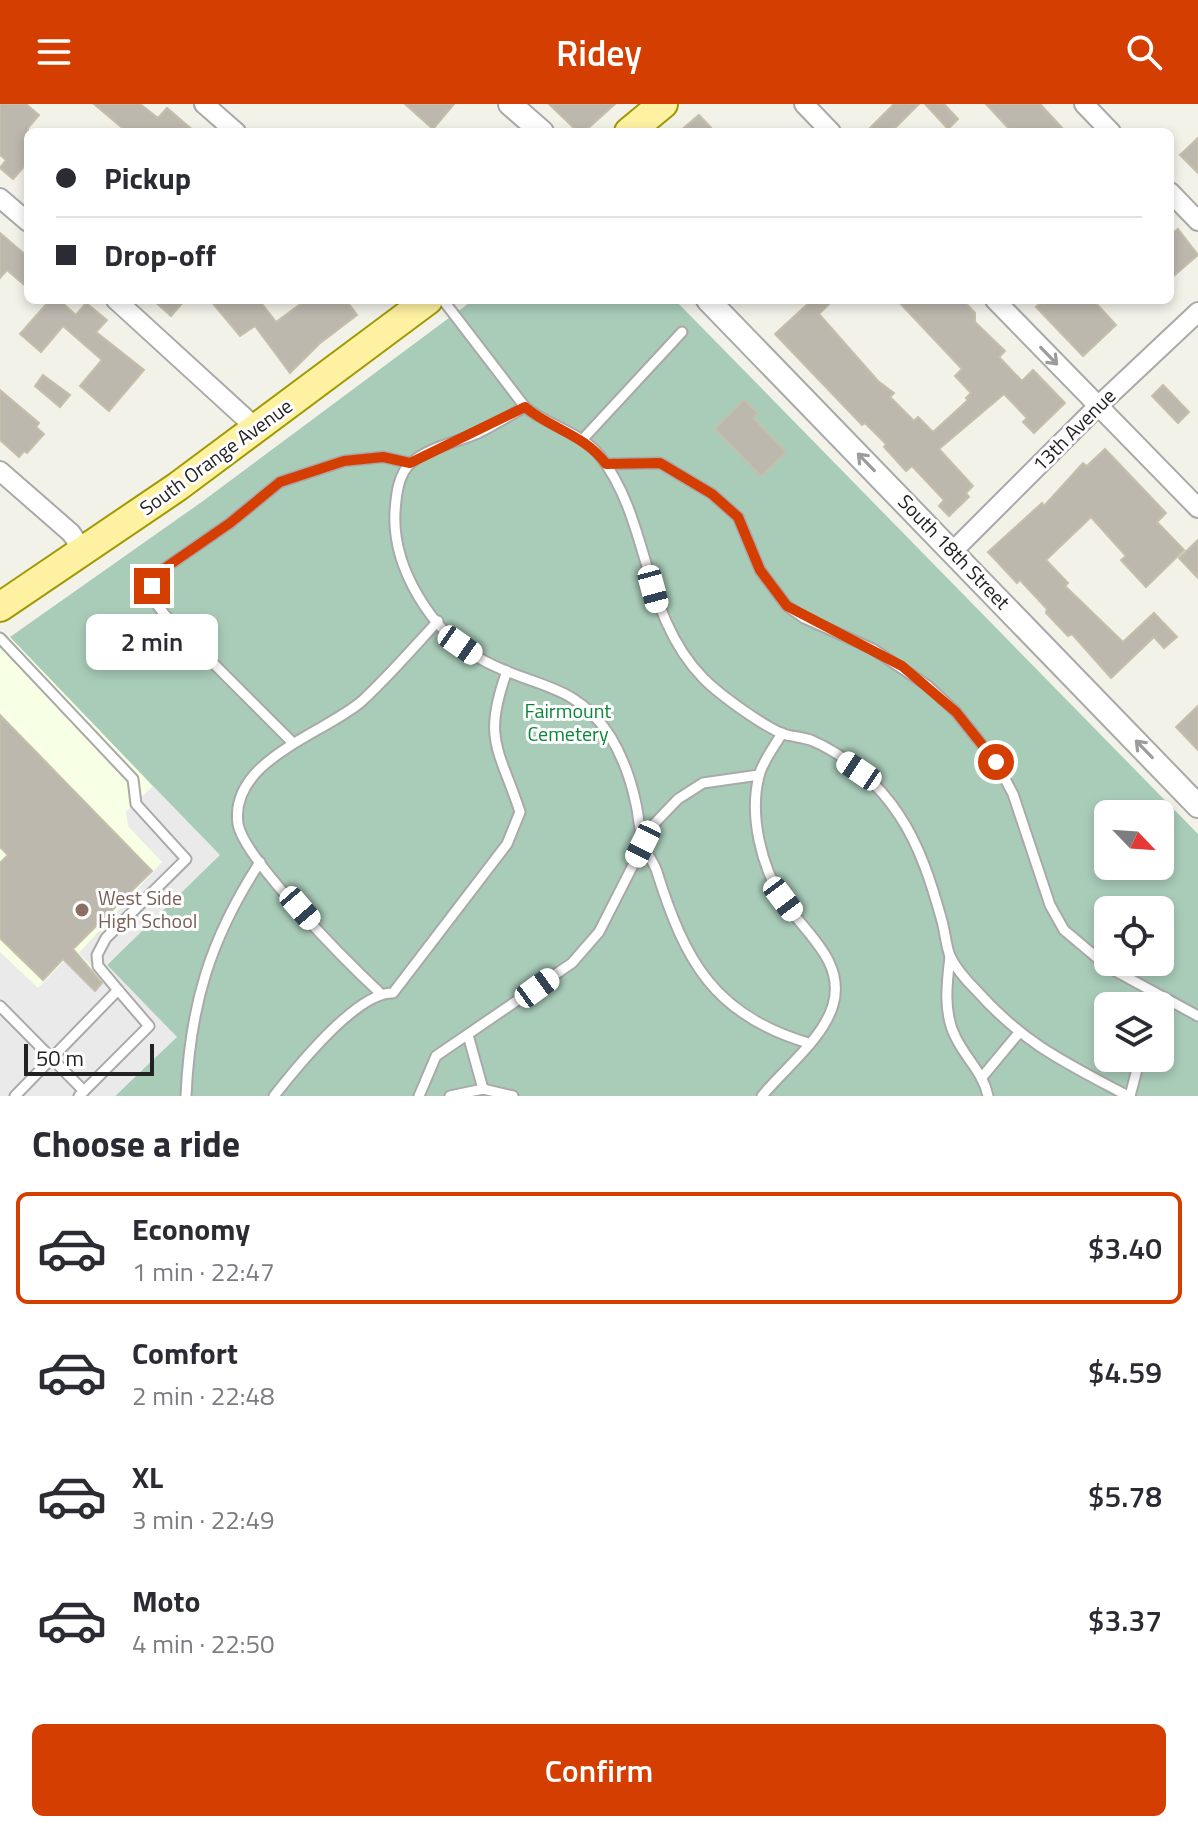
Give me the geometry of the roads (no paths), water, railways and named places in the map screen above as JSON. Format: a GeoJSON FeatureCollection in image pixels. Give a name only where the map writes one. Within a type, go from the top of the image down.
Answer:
{"type":"FeatureCollection","features":[{"type":"Feature","properties":{"kind":"main road"},"geometry":{"type":"LineString","coordinates":[[634,128],[663,104]]}},
{"type":"Feature","properties":{"kind":"main road","name":"South Orange Avenue"},"geometry":{"type":"LineString","coordinates":[[0,607],[84,552],[425,304]]}},
{"type":"Feature","properties":{"kind":"street"},"geometry":{"type":"LineString","coordinates":[[204,104],[231,128]]}},
{"type":"Feature","properties":{"kind":"street"},"geometry":{"type":"LineString","coordinates":[[510,104],[537,128]]}},
{"type":"Feature","properties":{"kind":"street"},"geometry":{"type":"LineString","coordinates":[[804,104],[827,128]]}},
{"type":"Feature","properties":{"kind":"street"},"geometry":{"type":"LineString","coordinates":[[1090,106],[1108,128]]}},
{"type":"Feature","properties":{"kind":"street"},"geometry":{"type":"LineString","coordinates":[[1174,196],[1198,221]]}},
{"type":"Feature","properties":{"kind":"street"},"geometry":{"type":"LineString","coordinates":[[0,198],[24,219]]}},
{"type":"Feature","properties":{"kind":"street"},"geometry":{"type":"LineString","coordinates":[[120,304],[256,428]]}},
{"type":"Feature","properties":{"kind":"street","name":"South 18th Street"},"geometry":{"type":"LineString","coordinates":[[712,304],[1198,806]]}},
{"type":"Feature","properties":{"kind":"street"},"geometry":{"type":"LineString","coordinates":[[999,304],[1198,508]]}},
{"type":"Feature","properties":{"kind":"street","name":"13th Avenue"},"geometry":{"type":"LineString","coordinates":[[953,551],[1098,406],[1198,312]]}},
{"type":"Feature","properties":{"kind":"street"},"geometry":{"type":"LineString","coordinates":[[0,471],[71,533],[84,552]]}},
{"type":"Feature","properties":{"kind":"lane"},"geometry":{"type":"LineString","coordinates":[[434,304],[525,407],[539,418],[582,440],[606,464],[622,495],[661,615],[680,648],[707,682],[782,733],[812,740],[880,789],[901,816],[928,875],[950,956],[961,974],[1018,1034],[1129,1096],[1136,1072]]}},
{"type":"Feature","properties":{"kind":"lane"},"geometry":{"type":"LineString","coordinates":[[582,440],[682,332]]}},
{"type":"Feature","properties":{"kind":"lane"},"geometry":{"type":"LineString","coordinates":[[525,407],[410,463],[399,483],[396,500],[397,541],[410,580],[438,621],[460,645],[507,671],[529,676],[584,704],[600,721],[627,771],[643,844],[657,869],[666,904],[682,942],[706,978],[731,1005],[759,1026],[808,1043]]}},
{"type":"Feature","properties":{"kind":"lane"},"geometry":{"type":"LineString","coordinates":[[293,743],[165,615],[152,598],[152,586],[162,570],[230,523],[280,482],[344,461],[383,457],[410,463]]}},
{"type":"Feature","properties":{"kind":"lane"},"geometry":{"type":"LineString","coordinates":[[606,464],[660,463],[712,494],[738,517],[760,570],[787,606],[902,666],[956,712],[996,762],[1013,794],[1050,905],[1064,930],[1108,967],[1153,992]]}},
{"type":"Feature","properties":{"kind":"lane"},"geometry":{"type":"LineString","coordinates":[[438,621],[360,702],[331,724],[293,743],[270,759],[239,800],[238,825],[260,862],[379,992],[393,993],[481,880],[518,824],[520,812],[498,759],[492,732],[495,709],[507,671]]}},
{"type":"Feature","properties":{"kind":"lane"},"geometry":{"type":"LineString","coordinates":[[0,638],[133,779],[136,804],[186,859],[101,945],[98,966],[149,1026],[81,1093],[0,1006]]}},
{"type":"Feature","properties":{"kind":"lane"},"geometry":{"type":"LineString","coordinates":[[762,1096],[808,1043],[833,1005],[832,966],[783,899],[763,857],[758,828],[759,775],[782,733]]}},
{"type":"Feature","properties":{"kind":"lane"},"geometry":{"type":"LineString","coordinates":[[419,1096],[436,1056],[572,963],[599,932],[654,824],[678,799],[703,783],[759,775]]}},
{"type":"Feature","properties":{"kind":"lane"},"geometry":{"type":"LineString","coordinates":[[186,1096],[188,1049],[199,985],[222,924],[260,862]]}},
{"type":"Feature","properties":{"kind":"lane"},"geometry":{"type":"LineString","coordinates":[[950,956],[948,1011],[954,1036],[983,1076],[988,1096]]}},
{"type":"Feature","properties":{"kind":"lane"},"geometry":{"type":"LineString","coordinates":[[15,1096],[118,990]]}},
{"type":"Feature","properties":{"kind":"lane"},"geometry":{"type":"LineString","coordinates":[[274,1096],[326,1038],[379,992]]}},
{"type":"Feature","properties":{"kind":"lane"},"geometry":{"type":"LineString","coordinates":[[1174,1003],[1198,1016]]}},
{"type":"Feature","properties":{"kind":"lane"},"geometry":{"type":"LineString","coordinates":[[983,1076],[1018,1034]]}},
{"type":"Feature","properties":{"kind":"lane"},"geometry":{"type":"LineString","coordinates":[[468,1035],[483,1089]]}},
{"type":"Feature","properties":{"kind":"lane"},"geometry":{"type":"LineString","coordinates":[[450,1096],[483,1089],[513,1096]]}},
{"type":"Feature","properties":{"kind":"place","name":"West Side High School"},"geometry":{"type":"Point","coordinates":[82,910]}},
{"type":"Feature","properties":{"kind":"park label","name":"Fairmount Cemetery"},"geometry":{"type":"Point","coordinates":[568,722]}}]}
